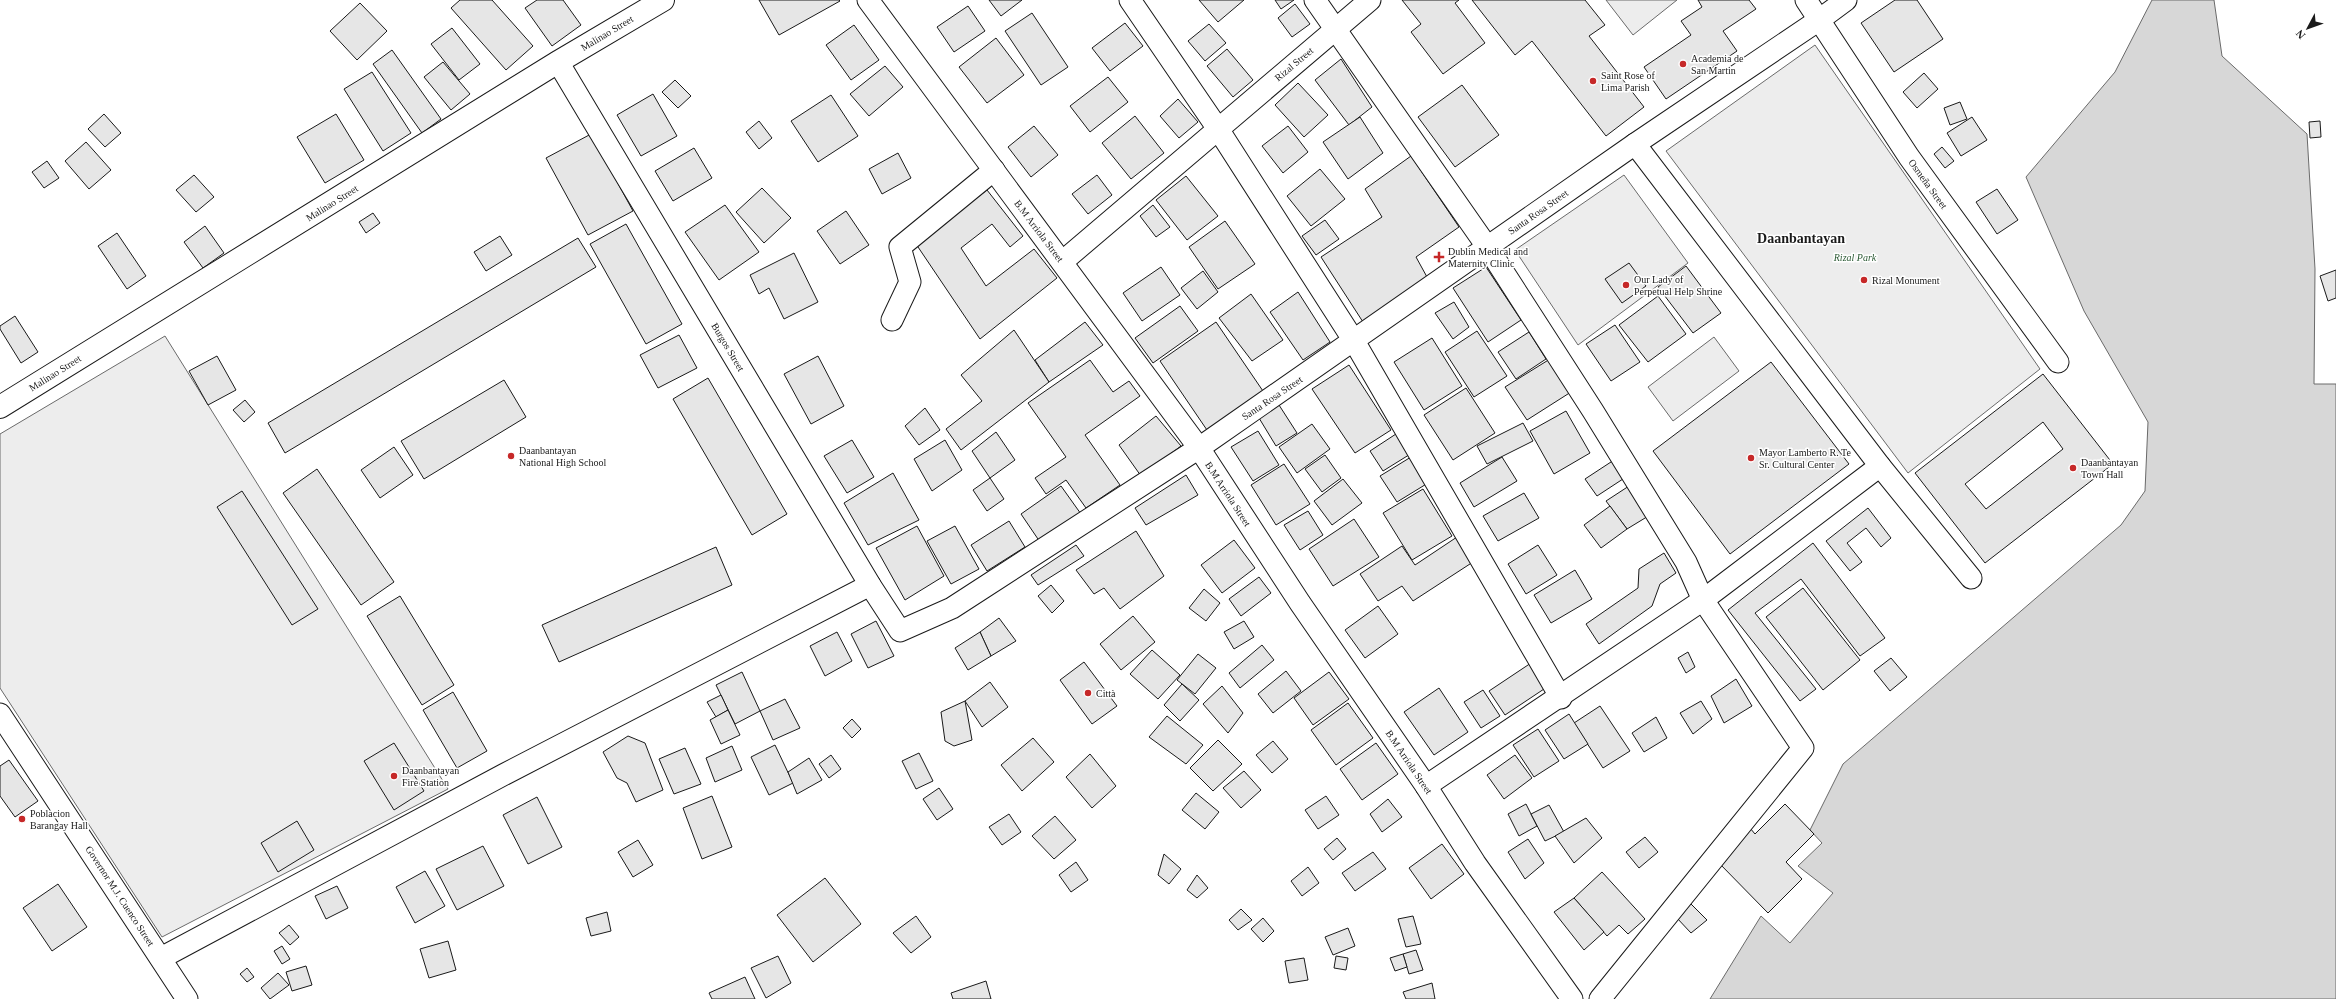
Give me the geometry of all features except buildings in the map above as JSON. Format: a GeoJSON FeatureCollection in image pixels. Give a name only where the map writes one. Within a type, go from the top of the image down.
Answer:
{"type":"FeatureCollection","features":[{"type":"Feature","properties":{"kind":"main road","name":"Malinao Street"},"geometry":{"type":"LineString","coordinates":[[0,407],[558,62],[663,0]]}},
{"type":"Feature","properties":{"kind":"street","name":"B.M Arriola Street"},"geometry":{"type":"LineString","coordinates":[[868,0],[1199,448],[1300,603],[1426,786],[1479,870],[1572,999]]}},
{"type":"Feature","properties":{"kind":"street"},"geometry":{"type":"LineString","coordinates":[[1130,0],[1218,129],[1354,341],[1561,698]]}},
{"type":"Feature","properties":{"kind":"street"},"geometry":{"type":"LineString","coordinates":[[1315,0],[1488,248],[1634,477],[1686,562],[1703,600],[1803,748],[1600,999]]}},
{"type":"Feature","properties":{"kind":"street","name":"Rizal Street"},"geometry":{"type":"LineString","coordinates":[[1062,262],[1370,0]]}},
{"type":"Feature","properties":{"kind":"street","name":"Osmeña Street"},"geometry":{"type":"LineString","coordinates":[[1806,0],[1909,157],[2058,362]]}},
{"type":"Feature","properties":{"kind":"street","name":"Santa Rosa Street"},"geometry":{"type":"LineString","coordinates":[[900,630],[952,608],[1199,448],[1488,248],[1634,144],[1819,20],[1846,0]]}},
{"type":"Feature","properties":{"kind":"street","name":"Burgos Street"},"geometry":{"type":"LineString","coordinates":[[558,62],[870,585],[900,630]]}},
{"type":"Feature","properties":{"kind":"street"},"geometry":{"type":"LineString","coordinates":[[1634,144],[1880,466],[1970,578]]}},
{"type":"Feature","properties":{"kind":"street"},"geometry":{"type":"LineString","coordinates":[[892,320],[910,282],[900,247],[994,170]]}},
{"type":"Feature","properties":{"kind":"street"},"geometry":{"type":"LineString","coordinates":[[1426,786],[1561,698],[1703,600],[1880,466]]}},
{"type":"Feature","properties":{"kind":"street"},"geometry":{"type":"LineString","coordinates":[[161,958],[505,774],[870,585]]}},
{"type":"Feature","properties":{"kind":"street","name":"Governor M.J. Cuenco Street"},"geometry":{"type":"LineString","coordinates":[[0,714],[187,999]]}},
{"type":"Feature","properties":{"kind":"shaded area"},"geometry":{"type":"Polygon","coordinates":[[[1606,0],[1677,0],[1633,35],[1606,0]]]}},
{"type":"Feature","properties":{"kind":"shaded area"},"geometry":{"type":"Polygon","coordinates":[[[2152,0],[2214,0],[2222,56],[2307,134],[2315,269],[2314,384],[2336,384],[2336,999],[1710,999],[1761,916],[1790,943],[1833,893],[1798,866],[1822,843],[1810,830],[1843,764],[2121,525],[2145,491],[2148,422],[2084,311],[2026,177],[2115,72],[2152,0]]]}},
{"type":"Feature","properties":{"kind":"shaded area","name":"Rizal Park"},"geometry":{"type":"Polygon","coordinates":[[[1815,45],[2040,369],[1908,473],[1666,151],[1815,45]]]}},
{"type":"Feature","properties":{"kind":"shaded area"},"geometry":{"type":"Polygon","coordinates":[[[1624,175],[1688,263],[1578,345],[1515,250],[1624,175]]]}},
{"type":"Feature","properties":{"kind":"shaded area"},"geometry":{"type":"Polygon","coordinates":[[[165,336],[448,789],[162,937],[0,688],[0,434],[165,336]]]}},
{"type":"Feature","properties":{"kind":"shaded area"},"geometry":{"type":"Polygon","coordinates":[[[1714,337],[1739,371],[1673,421],[1648,387],[1714,337]]]}},
{"type":"Feature","properties":{"kind":"place","name":"Academia de San Martin"},"geometry":{"type":"Point","coordinates":[1683,64]}},
{"type":"Feature","properties":{"kind":"place","name":"Saint Rose of Lima Parish"},"geometry":{"type":"Point","coordinates":[1593,81]}},
{"type":"Feature","properties":{"kind":"place","name":"Dublin Medical and Maternity Clinic"},"geometry":{"type":"Point","coordinates":[1439,257]}},
{"type":"Feature","properties":{"kind":"place","name":"Rizal Monument"},"geometry":{"type":"Point","coordinates":[1864,280]}},
{"type":"Feature","properties":{"kind":"place","name":"Our Lady of Perpetual Help Shrine"},"geometry":{"type":"Point","coordinates":[1626,285]}},
{"type":"Feature","properties":{"kind":"place","name":"Daanbantayan National High School"},"geometry":{"type":"Point","coordinates":[511,456]}},
{"type":"Feature","properties":{"kind":"place","name":"Mayor Lamberto R. Te Sr. Cultural Center"},"geometry":{"type":"Point","coordinates":[1751,458]}},
{"type":"Feature","properties":{"kind":"place","name":"Daanbantayan Town Hall"},"geometry":{"type":"Point","coordinates":[2073,468]}},
{"type":"Feature","properties":{"kind":"place","name":"Città"},"geometry":{"type":"Point","coordinates":[1088,693]}},
{"type":"Feature","properties":{"kind":"place","name":"Daanbantayan Fire Station"},"geometry":{"type":"Point","coordinates":[394,776]}},
{"type":"Feature","properties":{"kind":"place","name":"Poblacion Barangay Hall"},"geometry":{"type":"Point","coordinates":[22,819]}},
{"type":"Feature","properties":{"kind":"district","name":"Daanbantayan"},"geometry":{"type":"Point","coordinates":[1801,238]}}]}
